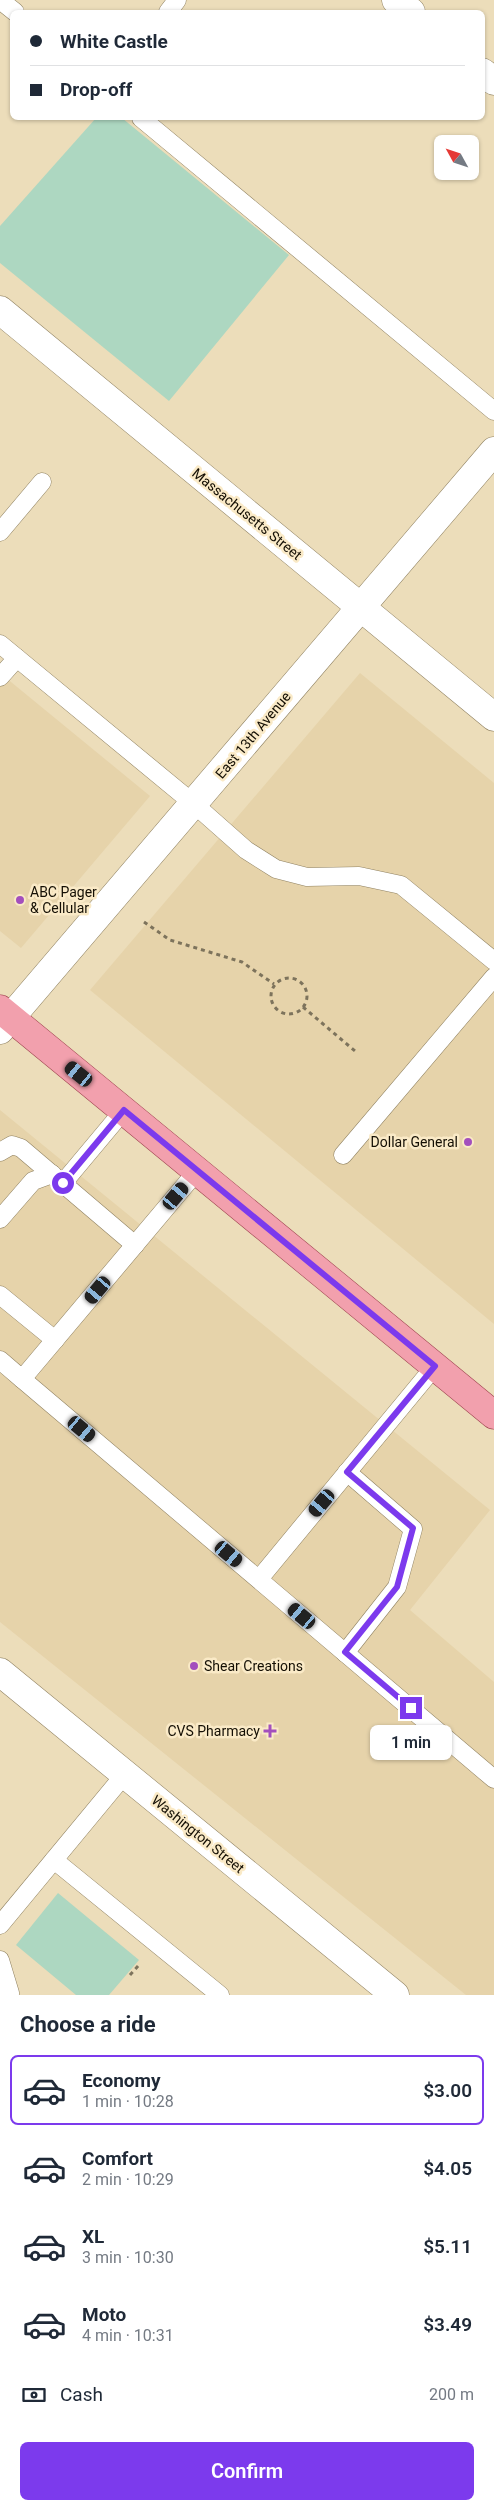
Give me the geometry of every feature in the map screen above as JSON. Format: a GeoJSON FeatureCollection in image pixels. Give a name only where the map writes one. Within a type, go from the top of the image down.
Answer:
{"type":"FeatureCollection","features":[{"type":"Feature","properties":{"kind":"main road"},"geometry":{"type":"LineString","coordinates":[[4,1019],[124,1110],[494,1415]]}},
{"type":"Feature","properties":{"kind":"street"},"geometry":{"type":"LineString","coordinates":[[396,0],[408,10]]}},
{"type":"Feature","properties":{"kind":"street","name":"Massachusetts Street"},"geometry":{"type":"LineString","coordinates":[[0,310],[494,717]]}},
{"type":"Feature","properties":{"kind":"street","name":"East 13th Avenue"},"geometry":{"type":"LineString","coordinates":[[4,1019],[194,804],[494,452]]}},
{"type":"Feature","properties":{"kind":"street","name":"Washington Street"},"geometry":{"type":"LineString","coordinates":[[0,1672],[395,1995]]}},
{"type":"Feature","properties":{"kind":"lane"},"geometry":{"type":"LineString","coordinates":[[0,0],[12,10]]}},
{"type":"Feature","properties":{"kind":"lane"},"geometry":{"type":"LineString","coordinates":[[143,120],[494,411]]}},
{"type":"Feature","properties":{"kind":"lane"},"geometry":{"type":"LineString","coordinates":[[0,532],[42,482]]}},
{"type":"Feature","properties":{"kind":"lane"},"geometry":{"type":"LineString","coordinates":[[0,644],[194,804],[246,850],[276,869],[307,877],[359,876],[401,885],[494,961]]}},
{"type":"Feature","properties":{"kind":"lane"},"geometry":{"type":"LineString","coordinates":[[0,677],[17,658]]}},
{"type":"Feature","properties":{"kind":"lane"},"geometry":{"type":"LineString","coordinates":[[343,1155],[494,978]]}},
{"type":"Feature","properties":{"kind":"lane"},"geometry":{"type":"LineString","coordinates":[[0,1219],[33,1181],[57,1179],[124,1110]]}},
{"type":"Feature","properties":{"kind":"lane"},"geometry":{"type":"LineString","coordinates":[[0,1152],[8,1146],[16,1145],[135,1245]]}},
{"type":"Feature","properties":{"kind":"lane"},"geometry":{"type":"LineString","coordinates":[[22,1379],[197,1171]]}},
{"type":"Feature","properties":{"kind":"lane"},"geometry":{"type":"LineString","coordinates":[[0,1295],[55,1340]]}},
{"type":"Feature","properties":{"kind":"lane"},"geometry":{"type":"LineString","coordinates":[[0,1360],[494,1779]]}},
{"type":"Feature","properties":{"kind":"lane"},"geometry":{"type":"LineString","coordinates":[[259,1579],[435,1366]]}},
{"type":"Feature","properties":{"kind":"lane"},"geometry":{"type":"LineString","coordinates":[[345,1652],[397,1587],[413,1528],[347,1472]]}},
{"type":"Feature","properties":{"kind":"lane"},"geometry":{"type":"LineString","coordinates":[[0,1925],[125,1774]]}},
{"type":"Feature","properties":{"kind":"lane"},"geometry":{"type":"LineString","coordinates":[[54,1860],[220,1995]]}},
{"type":"Feature","properties":{"kind":"lane"},"geometry":{"type":"LineString","coordinates":[[0,1960],[10,1993],[8,1995]]}},
{"type":"Feature","properties":{"kind":"path"},"geometry":{"type":"LineString","coordinates":[[144,922],[170,940],[242,962],[274,984]]}},
{"type":"Feature","properties":{"kind":"path"},"geometry":{"type":"LineString","coordinates":[[290,977],[301,982],[307,992],[307,998],[302,1007],[289,1014],[277,1010],[273,1006],[270,995],[274,984],[290,977]]}},
{"type":"Feature","properties":{"kind":"path"},"geometry":{"type":"LineString","coordinates":[[302,1007],[355,1051]]}},
{"type":"Feature","properties":{"kind":"path"},"geometry":{"type":"LineString","coordinates":[[130,1975],[139,1965],[146,1971]]}},
{"type":"Feature","properties":{"kind":"shaded area"},"geometry":{"type":"Polygon","coordinates":[[[0,673],[150,796],[21,948],[0,931],[0,673]]]}},
{"type":"Feature","properties":{"kind":"shaded area"},"geometry":{"type":"Polygon","coordinates":[[[360,673],[494,783],[494,1324],[90,990],[360,673]]]}},
{"type":"Feature","properties":{"kind":"shaded area"},"geometry":{"type":"Polygon","coordinates":[[[0,1110],[490,1510],[410,1610],[494,1682],[494,1995],[466,1995],[0,1622],[0,1110]]]}},
{"type":"Feature","properties":{"kind":"green space"},"geometry":{"type":"Polygon","coordinates":[[[94,120],[124,120],[289,255],[169,401],[0,263],[0,226],[94,120]]]}},
{"type":"Feature","properties":{"kind":"green space"},"geometry":{"type":"Polygon","coordinates":[[[58,1893],[139,1960],[109,1995],[76,1995],[16,1945],[58,1893]]]}},
{"type":"Feature","properties":{"kind":"place","name":"ABC Pager & Cellular"},"geometry":{"type":"Point","coordinates":[20,900]}},
{"type":"Feature","properties":{"kind":"place","name":"Dollar General"},"geometry":{"type":"Point","coordinates":[468,1142]}},
{"type":"Feature","properties":{"kind":"place","name":"Shear Creations"},"geometry":{"type":"Point","coordinates":[194,1666]}},
{"type":"Feature","properties":{"kind":"place","name":"CVS Pharmacy"},"geometry":{"type":"Point","coordinates":[270,1731]}},
{"type":"Feature","properties":{"kind":"route"},"geometry":{"type":"LineString","coordinates":[[63,1183],[124,1110],[435,1366],[347,1472],[413,1528],[397,1587],[345,1652],[411,1708]]}}]}
